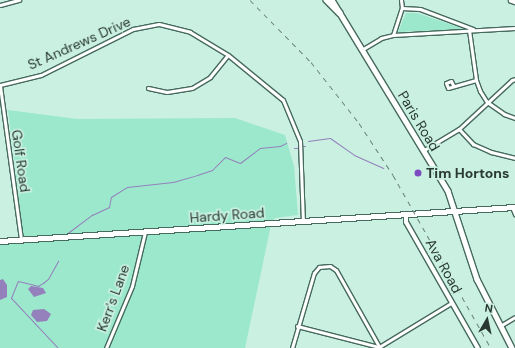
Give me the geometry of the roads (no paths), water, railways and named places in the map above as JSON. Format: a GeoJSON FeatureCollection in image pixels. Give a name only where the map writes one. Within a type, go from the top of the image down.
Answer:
{"type":"FeatureCollection","features":[{"type":"Feature","properties":{"kind":"highway"},"geometry":{"type":"LineString","coordinates":[[327,0],[340,13]]}},
{"type":"Feature","properties":{"kind":"main road","name":"Paris Road"},"geometry":{"type":"LineString","coordinates":[[332,0],[448,191],[456,211],[477,279],[512,348]]}},
{"type":"Feature","properties":{"kind":"main road","name":"Hardy Road"},"geometry":{"type":"LineString","coordinates":[[0,241],[514,207]]}},
{"type":"Feature","properties":{"kind":"street"},"geometry":{"type":"LineString","coordinates":[[0,5],[20,0]]}},
{"type":"Feature","properties":{"kind":"street"},"geometry":{"type":"LineString","coordinates":[[393,35],[402,8],[401,0]]}},
{"type":"Feature","properties":{"kind":"street"},"geometry":{"type":"LineString","coordinates":[[402,8],[420,9],[475,30]]}},
{"type":"Feature","properties":{"kind":"street","name":"St Andrews Drive"},"geometry":{"type":"LineString","coordinates":[[0,85],[41,75],[133,29],[159,24],[190,32],[228,55],[283,100],[294,123],[300,141],[303,221]]}},
{"type":"Feature","properties":{"kind":"street"},"geometry":{"type":"LineString","coordinates":[[363,49],[381,38],[393,35],[515,28]]}},
{"type":"Feature","properties":{"kind":"street"},"geometry":{"type":"LineString","coordinates":[[469,30],[476,80],[487,102],[504,114],[515,118]]}},
{"type":"Feature","properties":{"kind":"street"},"geometry":{"type":"LineString","coordinates":[[148,88],[167,92],[192,88],[210,77],[228,55]]}},
{"type":"Feature","properties":{"kind":"street"},"geometry":{"type":"LineString","coordinates":[[453,85],[476,80]]}},
{"type":"Feature","properties":{"kind":"street"},"geometry":{"type":"LineString","coordinates":[[424,150],[459,129],[487,102],[515,80]]}},
{"type":"Feature","properties":{"kind":"street","name":"Golf Road"},"geometry":{"type":"LineString","coordinates":[[0,85],[21,240]]}},
{"type":"Feature","properties":{"kind":"street"},"geometry":{"type":"LineString","coordinates":[[459,129],[473,144],[491,152],[515,158]]}},
{"type":"Feature","properties":{"kind":"street"},"geometry":{"type":"LineString","coordinates":[[514,207],[515,214]]}},
{"type":"Feature","properties":{"kind":"street","name":"Ava Road"},"geometry":{"type":"LineString","coordinates":[[406,215],[406,222],[478,348]]}},
{"type":"Feature","properties":{"kind":"street","name":"Kerr's Lane"},"geometry":{"type":"LineString","coordinates":[[106,348],[132,286],[145,232]]}},
{"type":"Feature","properties":{"kind":"street"},"geometry":{"type":"LineString","coordinates":[[292,348],[314,273],[319,267],[330,266],[336,270],[380,347]]}},
{"type":"Feature","properties":{"kind":"street"},"geometry":{"type":"LineString","coordinates":[[298,326],[380,347],[451,302]]}},
{"type":"Feature","properties":{"kind":"street"},"geometry":{"type":"LineString","coordinates":[[500,326],[515,317]]}},
{"type":"Feature","properties":{"kind":"waterway"},"geometry":{"type":"LineString","coordinates":[[308,141],[330,138],[354,155],[383,168]]}},
{"type":"Feature","properties":{"kind":"waterway"},"geometry":{"type":"LineString","coordinates":[[65,235],[92,215],[109,207],[111,197],[127,187],[173,182],[212,170],[225,157],[240,163],[260,148],[280,146],[286,143]]}},
{"type":"Feature","properties":{"kind":"waterway"},"geometry":{"type":"LineString","coordinates":[[58,261],[48,279],[38,286],[18,281],[11,298],[58,348]]}},
{"type":"Feature","properties":{"kind":"railway"},"geometry":{"type":"LineString","coordinates":[[250,0],[311,62],[359,123],[393,175],[491,348]]}},
{"type":"Feature","properties":{"kind":"place","name":"Tim Hortons"},"geometry":{"type":"Point","coordinates":[418,173]}}]}
